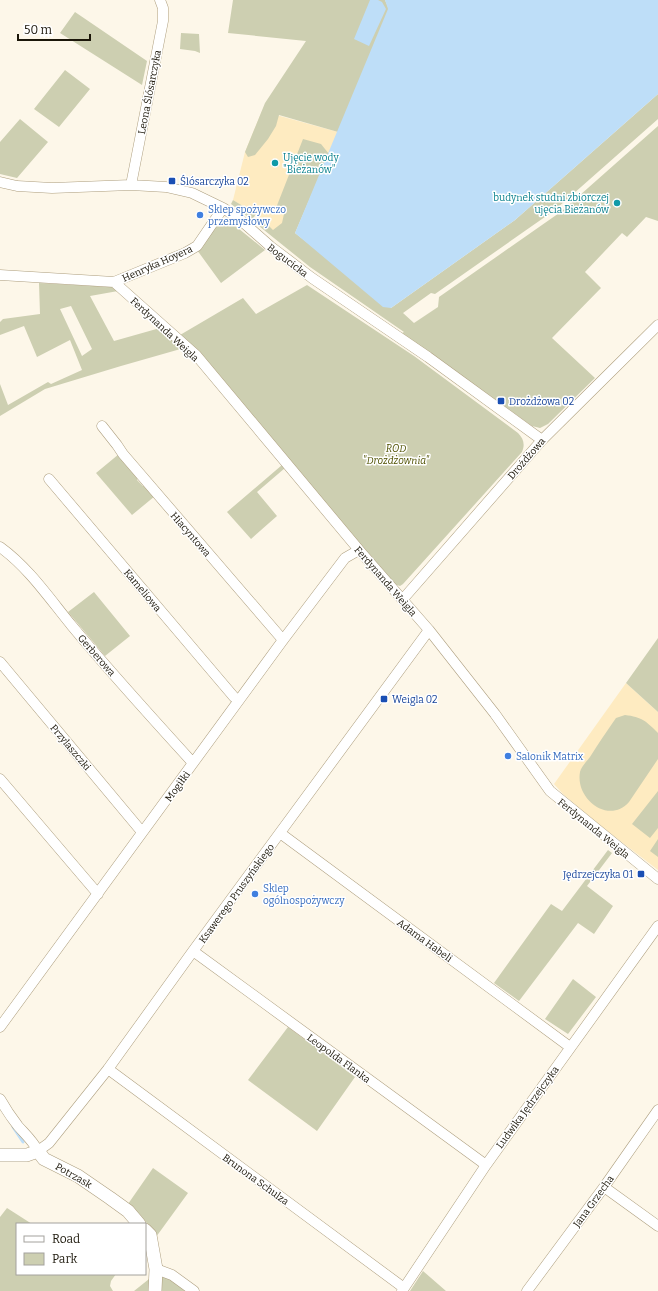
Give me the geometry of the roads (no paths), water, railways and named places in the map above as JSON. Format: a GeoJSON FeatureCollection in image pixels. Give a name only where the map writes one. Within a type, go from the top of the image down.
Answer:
{"type":"FeatureCollection","features":[{"type":"Feature","properties":{"kind":"street","name":"Leona Ślósarczyka"},"geometry":{"type":"LineString","coordinates":[[131,185],[163,21],[163,8],[160,0]]}},
{"type":"Feature","properties":{"kind":"street","name":"Bogucicka"},"geometry":{"type":"LineString","coordinates":[[0,182],[17,186],[52,188],[131,185],[166,188],[192,193],[223,208],[236,217],[270,246],[312,278],[428,357],[542,440]]}},
{"type":"Feature","properties":{"kind":"street","name":"Henryka Hoyera"},"geometry":{"type":"LineString","coordinates":[[0,275],[114,282],[179,256],[197,246],[223,208]]}},
{"type":"Feature","properties":{"kind":"street","name":"Ferdynanda Weigla"},"geometry":{"type":"LineString","coordinates":[[114,282],[196,355],[359,550],[429,630],[495,714],[550,791],[658,879]]}},
{"type":"Feature","properties":{"kind":"street","name":"Drożdżowa"},"geometry":{"type":"LineString","coordinates":[[403,599],[542,440],[658,325]]}},
{"type":"Feature","properties":{"kind":"street","name":"Hiacyntowa"},"geometry":{"type":"LineString","coordinates":[[102,426],[123,454],[282,640]]}},
{"type":"Feature","properties":{"kind":"street","name":"Kameliowa"},"geometry":{"type":"LineString","coordinates":[[49,479],[234,697],[239,700]]}},
{"type":"Feature","properties":{"kind":"street","name":"Gerberowa"},"geometry":{"type":"LineString","coordinates":[[0,547],[14,557],[30,574],[142,708],[193,763]]}},
{"type":"Feature","properties":{"kind":"street","name":"Mogiłki"},"geometry":{"type":"LineString","coordinates":[[0,1027],[282,640],[345,558],[359,550]]}},
{"type":"Feature","properties":{"kind":"street","name":"Ksawerego Pruszyńskiego"},"geometry":{"type":"LineString","coordinates":[[38,1151],[49,1143],[108,1069],[429,630]]}},
{"type":"Feature","properties":{"kind":"street","name":"Przylaszczki"},"geometry":{"type":"LineString","coordinates":[[0,662],[142,832]]}},
{"type":"Feature","properties":{"kind":"street"},"geometry":{"type":"LineString","coordinates":[[0,779],[98,894]]}},
{"type":"Feature","properties":{"kind":"street","name":"Adama Habeli"},"geometry":{"type":"LineString","coordinates":[[280,833],[570,1047]]}},
{"type":"Feature","properties":{"kind":"street","name":"Ludwika Jędrzejczyka"},"geometry":{"type":"LineString","coordinates":[[403,1289],[486,1165],[658,926]]}},
{"type":"Feature","properties":{"kind":"street","name":"Leopolda Flanka"},"geometry":{"type":"LineString","coordinates":[[193,951],[486,1165]]}},
{"type":"Feature","properties":{"kind":"street","name":"Brunona Schulza"},"geometry":{"type":"LineString","coordinates":[[108,1069],[403,1289]]}},
{"type":"Feature","properties":{"kind":"street"},"geometry":{"type":"LineString","coordinates":[[0,1099],[18,1126],[35,1144],[38,1151],[28,1156],[0,1155]]}},
{"type":"Feature","properties":{"kind":"street","name":"Jana Grzecha"},"geometry":{"type":"LineString","coordinates":[[527,1291],[604,1187],[658,1110]]}},
{"type":"Feature","properties":{"kind":"street","name":"Potrzask"},"geometry":{"type":"LineString","coordinates":[[38,1151],[44,1159],[78,1176],[110,1198],[128,1211],[138,1223]]}},
{"type":"Feature","properties":{"kind":"street"},"geometry":{"type":"LineString","coordinates":[[604,1187],[658,1226]]}},
{"type":"Feature","properties":{"kind":"street"},"geometry":{"type":"LineString","coordinates":[[146,1231],[150,1235],[156,1269],[155,1291]]}},
{"type":"Feature","properties":{"kind":"street"},"geometry":{"type":"LineString","coordinates":[[156,1269],[172,1275],[194,1291]]}},
{"type":"Feature","properties":{"kind":"water"},"geometry":{"type":"Polygon","coordinates":[[[370,0],[378,0],[382,2],[386,9],[369,46],[354,39],[370,0]]]}},
{"type":"Feature","properties":{"kind":"water"},"geometry":{"type":"Polygon","coordinates":[[[385,0],[658,0],[658,94],[515,220],[391,308],[383,307],[295,233],[388,9],[385,0]]]}},
{"type":"Feature","properties":{"kind":"waterway"},"geometry":{"type":"LineString","coordinates":[[13,1127],[23,1142]]}},
{"type":"Feature","properties":{"kind":"place","name":"Ujęcie wody \"Bieżanów\""},"geometry":{"type":"Point","coordinates":[275,163]}},
{"type":"Feature","properties":{"kind":"place","name":"Ślósarczyka 02"},"geometry":{"type":"Point","coordinates":[172,181]}},
{"type":"Feature","properties":{"kind":"place","name":"budynek studni zbiorczej ujęcia Bieżanów"},"geometry":{"type":"Point","coordinates":[617,203]}},
{"type":"Feature","properties":{"kind":"place","name":"Sklep spożywczo przemysłowy"},"geometry":{"type":"Point","coordinates":[200,215]}},
{"type":"Feature","properties":{"kind":"place","name":"Drożdżowa 02"},"geometry":{"type":"Point","coordinates":[501,401]}},
{"type":"Feature","properties":{"kind":"place","name":"Weigla 02"},"geometry":{"type":"Point","coordinates":[384,699]}},
{"type":"Feature","properties":{"kind":"place","name":"Salonik Matrix"},"geometry":{"type":"Point","coordinates":[508,756]}},
{"type":"Feature","properties":{"kind":"place","name":"Jędrzejczyka 01"},"geometry":{"type":"Point","coordinates":[641,874]}},
{"type":"Feature","properties":{"kind":"place","name":"Sklep ogólnospożywczy"},"geometry":{"type":"Point","coordinates":[255,894]}},
{"type":"Feature","properties":{"kind":"park label","name":"ROD \"Drożdżownia\""},"geometry":{"type":"Point","coordinates":[396,454]}}]}
